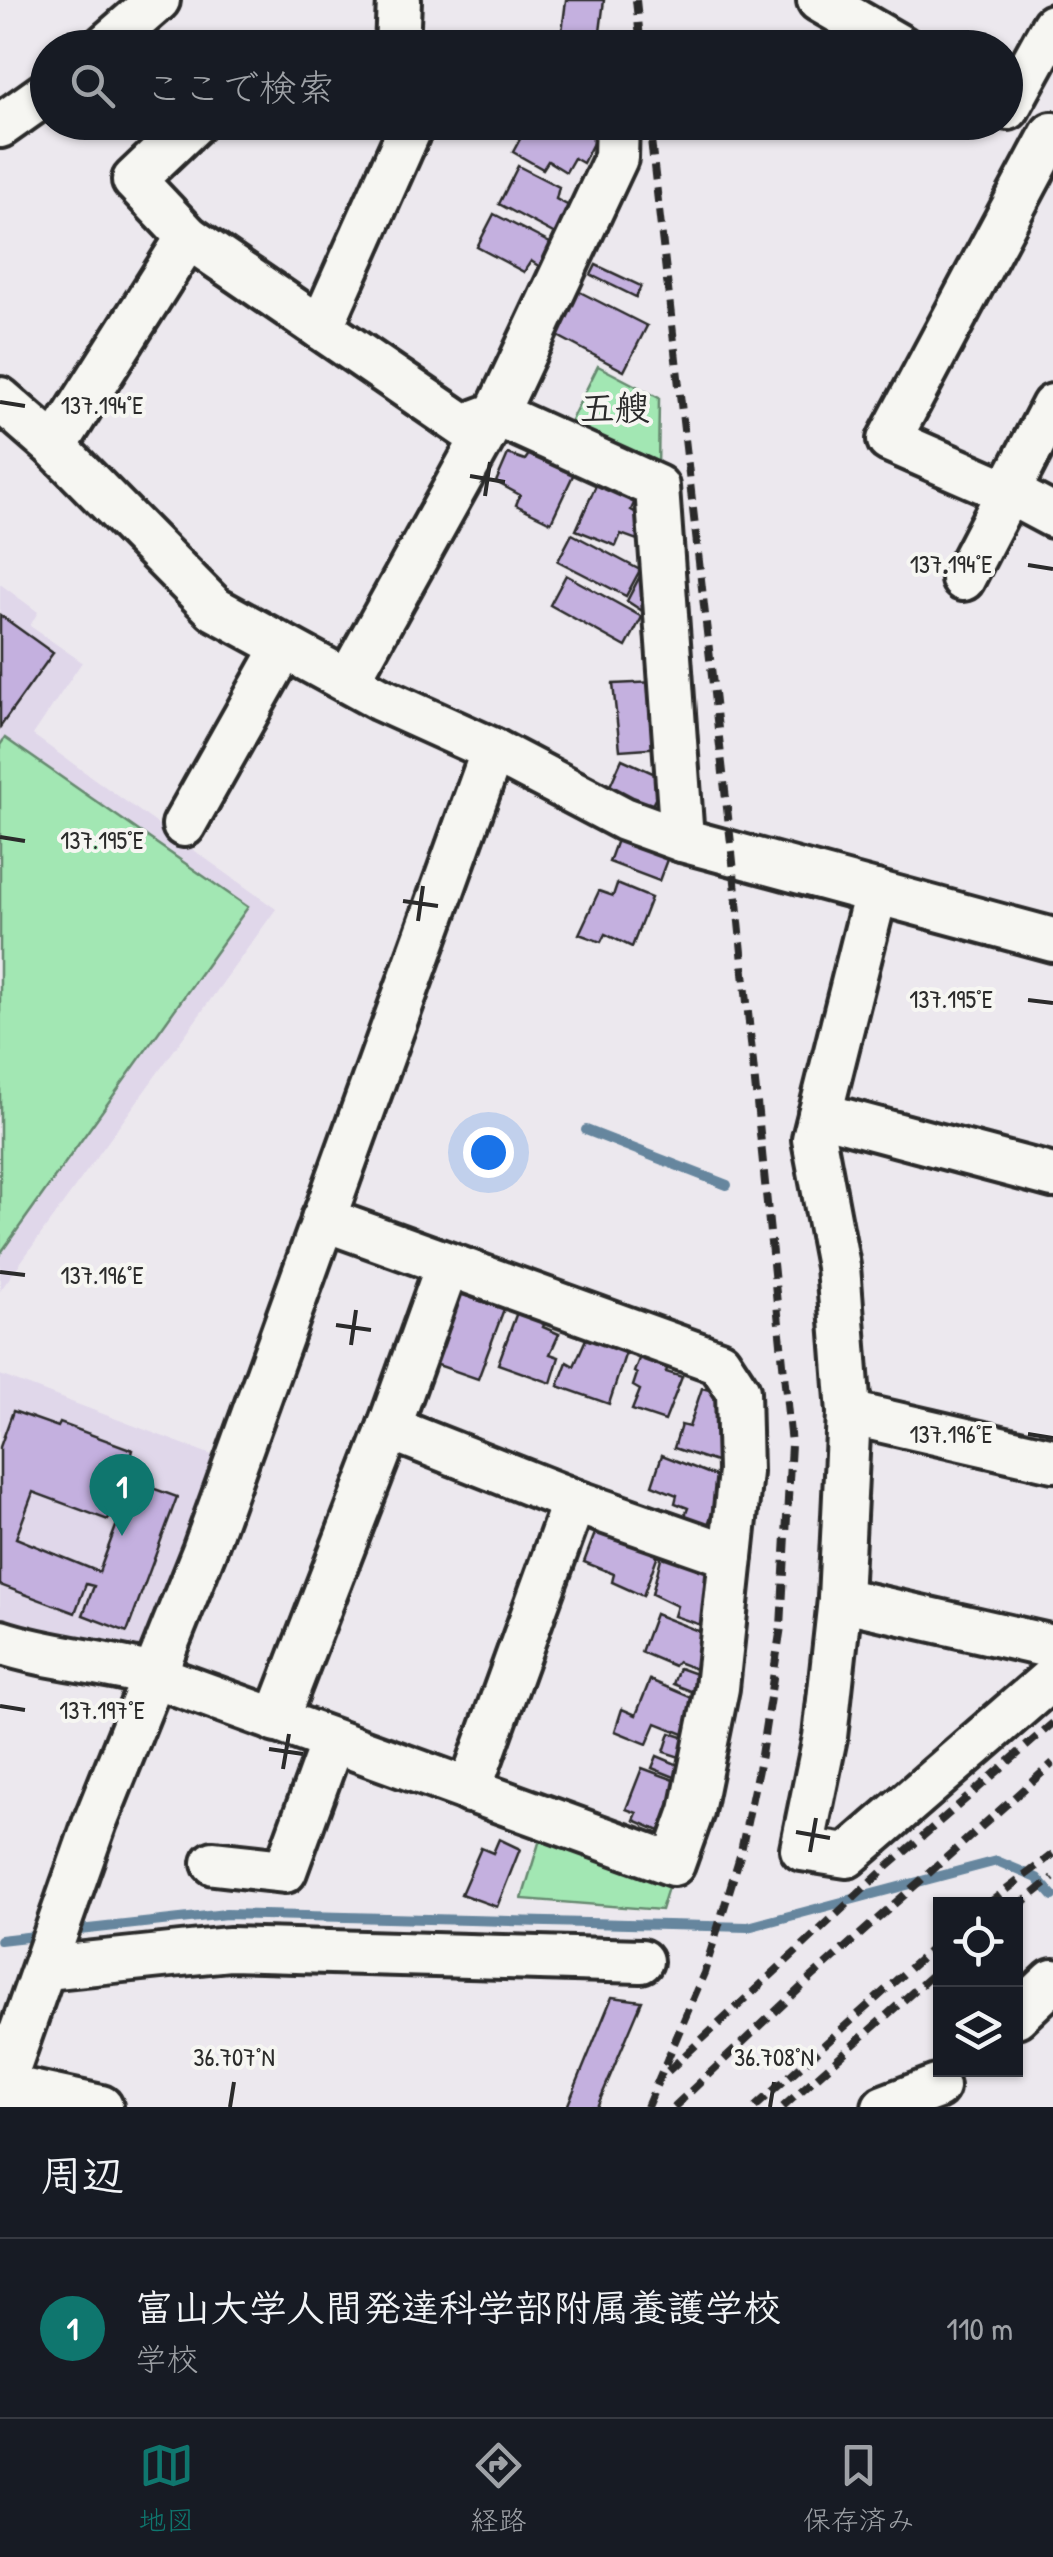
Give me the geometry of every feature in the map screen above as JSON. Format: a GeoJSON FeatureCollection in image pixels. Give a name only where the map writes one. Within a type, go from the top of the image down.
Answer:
{"type":"FeatureCollection","features":[{"type":"Feature","properties":{"kind":"street"},"geometry":{"type":"LineString","coordinates":[[124,30],[158,0]]}},
{"type":"Feature","properties":{"kind":"street"},"geometry":{"type":"LineString","coordinates":[[398,0],[398,30]]}},
{"type":"Feature","properties":{"kind":"street"},"geometry":{"type":"LineString","coordinates":[[820,0],[871,30]]}},
{"type":"Feature","properties":{"kind":"street"},"geometry":{"type":"LineString","coordinates":[[1023,79],[1053,26]]}},
{"type":"Feature","properties":{"kind":"street"},"geometry":{"type":"LineString","coordinates":[[0,126],[30,105]]}},
{"type":"Feature","properties":{"kind":"street"},"geometry":{"type":"LineString","coordinates":[[1023,117],[1053,134],[889,440],[1053,516]]}},
{"type":"Feature","properties":{"kind":"street"},"geometry":{"type":"LineString","coordinates":[[177,140],[134,180],[188,237],[464,426],[496,414],[656,487],[682,840]]}},
{"type":"Feature","properties":{"kind":"street"},"geometry":{"type":"LineString","coordinates":[[321,328],[404,140]]}},
{"type":"Feature","properties":{"kind":"street"},"geometry":{"type":"LineString","coordinates":[[348,681],[496,414],[616,158],[616,140]]}},
{"type":"Feature","properties":{"kind":"street"},"geometry":{"type":"LineString","coordinates":[[55,447],[188,237]]}},
{"type":"Feature","properties":{"kind":"street"},"geometry":{"type":"LineString","coordinates":[[0,399],[55,447],[216,609],[348,681],[493,750],[624,819],[682,840],[1053,940]]}},
{"type":"Feature","properties":{"kind":"street"},"geometry":{"type":"LineString","coordinates":[[963,580],[1053,406]]}},
{"type":"Feature","properties":{"kind":"street"},"geometry":{"type":"LineString","coordinates":[[184,826],[284,647]]}},
{"type":"Feature","properties":{"kind":"street"},"geometry":{"type":"LineString","coordinates":[[101,2107],[2,2089],[95,1822],[204,1551],[493,750]]}},
{"type":"Feature","properties":{"kind":"street"},"geometry":{"type":"LineString","coordinates":[[876,892],[814,1139],[838,1266],[849,1414],[840,1598],[825,1736],[802,1849],[847,1856],[1053,1676]]}},
{"type":"Feature","properties":{"kind":"street"},"geometry":{"type":"LineString","coordinates":[[820,1114],[1053,1176]]}},
{"type":"Feature","properties":{"kind":"street"},"geometry":{"type":"LineString","coordinates":[[0,1642],[156,1676],[673,1864],[692,1811],[717,1688],[740,1472],[738,1391],[720,1362],[323,1219]]}},
{"type":"Feature","properties":{"kind":"street"},"geometry":{"type":"LineString","coordinates":[[276,1722],[447,1266]]}},
{"type":"Feature","properties":{"kind":"street"},"geometry":{"type":"LineString","coordinates":[[849,1414],[1053,1460]]}},
{"type":"Feature","properties":{"kind":"street"},"geometry":{"type":"LineString","coordinates":[[389,1428],[574,1501],[731,1556]]}},
{"type":"Feature","properties":{"kind":"street"},"geometry":{"type":"LineString","coordinates":[[469,1791],[574,1501]]}},
{"type":"Feature","properties":{"kind":"street"},"geometry":{"type":"LineString","coordinates":[[840,1598],[1053,1648]]}},
{"type":"Feature","properties":{"kind":"street"},"geometry":{"type":"LineString","coordinates":[[214,1863],[284,1870],[332,1742]]}},
{"type":"Feature","properties":{"kind":"street"},"geometry":{"type":"LineString","coordinates":[[46,1968],[230,1949],[641,1961]]}},
{"type":"Feature","properties":{"kind":"street"},"geometry":{"type":"LineString","coordinates":[[1023,2010],[1053,1982]]}},
{"type":"Feature","properties":{"kind":"street"},"geometry":{"type":"LineString","coordinates":[[884,2107],[945,2088]]}},
{"type":"Feature","properties":{"kind":"shaded area"},"geometry":{"type":"Polygon","coordinates":[[[0,584],[38,612],[30,626],[82,662],[33,735],[276,909],[0,1291],[0,584]]]}},
{"type":"Feature","properties":{"kind":"shaded area"},"geometry":{"type":"Polygon","coordinates":[[[0,1375],[225,1460],[152,1657],[0,1629],[0,1375]]]}},
{"type":"Feature","properties":{"kind":"green space"},"geometry":{"type":"Polygon","coordinates":[[[598,366],[659,398],[658,473],[567,428],[598,366]]]}},
{"type":"Feature","properties":{"kind":"green space"},"geometry":{"type":"Polygon","coordinates":[[[5,738],[248,907],[0,1254],[0,745],[5,738]]]}},
{"type":"Feature","properties":{"kind":"green space"},"geometry":{"type":"Polygon","coordinates":[[[542,1833],[670,1881],[661,1910],[522,1899],[542,1833]]]}},
{"type":"Feature","properties":{"kind":"building"},"geometry":{"type":"Polygon","coordinates":[[[566,0],[604,0],[600,30],[562,30],[566,0]]]}},
{"type":"Feature","properties":{"kind":"building"},"geometry":{"type":"Polygon","coordinates":[[[520,140],[594,140],[583,163],[574,158],[566,172],[548,161],[543,169],[513,152],[520,140]]]}},
{"type":"Feature","properties":{"kind":"building"},"geometry":{"type":"Polygon","coordinates":[[[518,166],[559,187],[556,199],[573,208],[559,236],[499,204],[518,166]]]}},
{"type":"Feature","properties":{"kind":"building"},"geometry":{"type":"Polygon","coordinates":[[[494,214],[552,244],[543,269],[531,261],[524,272],[477,247],[494,214]]]}},
{"type":"Feature","properties":{"kind":"building"},"geometry":{"type":"Polygon","coordinates":[[[596,265],[641,286],[636,297],[591,275],[596,265]]]}},
{"type":"Feature","properties":{"kind":"building"},"geometry":{"type":"Polygon","coordinates":[[[576,290],[647,326],[624,371],[554,334],[576,290]]]}},
{"type":"Feature","properties":{"kind":"building"},"geometry":{"type":"Polygon","coordinates":[[[532,450],[575,471],[551,522],[516,505],[520,495],[496,482],[508,454],[525,460],[532,450]]]}},
{"type":"Feature","properties":{"kind":"building"},"geometry":{"type":"Polygon","coordinates":[[[597,483],[635,501],[631,510],[640,515],[636,528],[644,532],[640,541],[621,534],[616,546],[576,530],[597,483]]]}},
{"type":"Feature","properties":{"kind":"building"},"geometry":{"type":"Polygon","coordinates":[[[572,534],[640,570],[626,596],[558,561],[572,534]]]}},
{"type":"Feature","properties":{"kind":"building"},"geometry":{"type":"Polygon","coordinates":[[[566,575],[642,617],[626,647],[550,605],[566,575]]]}},
{"type":"Feature","properties":{"kind":"building"},"geometry":{"type":"Polygon","coordinates":[[[639,578],[651,584],[647,614],[627,601],[639,578]]]}},
{"type":"Feature","properties":{"kind":"building"},"geometry":{"type":"Polygon","coordinates":[[[0,615],[53,653],[0,727],[0,615]]]}},
{"type":"Feature","properties":{"kind":"building"},"geometry":{"type":"Polygon","coordinates":[[[657,682],[662,747],[620,750],[613,684],[657,682]]]}},
{"type":"Feature","properties":{"kind":"building"},"geometry":{"type":"Polygon","coordinates":[[[622,759],[666,779],[659,800],[655,799],[648,813],[605,797],[622,759]]]}},
{"type":"Feature","properties":{"kind":"building"},"geometry":{"type":"Polygon","coordinates":[[[618,837],[668,857],[659,881],[609,862],[618,837]]]}},
{"type":"Feature","properties":{"kind":"building"},"geometry":{"type":"Polygon","coordinates":[[[617,884],[651,898],[632,947],[605,934],[601,942],[579,934],[599,891],[613,896],[617,884]]]}},
{"type":"Feature","properties":{"kind":"building"},"geometry":{"type":"Polygon","coordinates":[[[460,1294],[504,1309],[478,1379],[435,1364],[460,1294]]]}},
{"type":"Feature","properties":{"kind":"building"},"geometry":{"type":"Polygon","coordinates":[[[520,1304],[548,1315],[543,1327],[559,1334],[550,1354],[559,1357],[551,1383],[498,1364],[520,1304]]]}},
{"type":"Feature","properties":{"kind":"building"},"geometry":{"type":"Polygon","coordinates":[[[590,1330],[628,1346],[609,1404],[558,1386],[567,1362],[574,1366],[590,1330]]]}},
{"type":"Feature","properties":{"kind":"building"},"geometry":{"type":"Polygon","coordinates":[[[643,1348],[671,1358],[666,1372],[682,1377],[665,1421],[632,1410],[640,1390],[633,1386],[637,1374],[634,1372],[643,1348]]]}},
{"type":"Feature","properties":{"kind":"building"},"geometry":{"type":"Polygon","coordinates":[[[702,1388],[727,1395],[719,1463],[674,1448],[681,1425],[689,1427],[702,1388]]]}},
{"type":"Feature","properties":{"kind":"building"},"geometry":{"type":"Polygon","coordinates":[[[13,1411],[58,1427],[60,1423],[133,1450],[131,1457],[137,1460],[132,1474],[126,1471],[108,1520],[33,1492],[16,1538],[99,1572],[133,1481],[177,1497],[127,1632],[83,1615],[94,1586],[86,1584],[75,1613],[0,1585],[0,1447],[13,1411]]]}},
{"type":"Feature","properties":{"kind":"building"},"geometry":{"type":"Polygon","coordinates":[[[662,1455],[723,1479],[708,1525],[685,1516],[688,1508],[675,1503],[677,1495],[652,1485],[662,1455]]]}},
{"type":"Feature","properties":{"kind":"building"},"geometry":{"type":"Polygon","coordinates":[[[600,1520],[623,1529],[618,1540],[645,1550],[648,1541],[661,1546],[643,1596],[612,1582],[614,1574],[584,1562],[600,1520]]]}},
{"type":"Feature","properties":{"kind":"building"},"geometry":{"type":"Polygon","coordinates":[[[664,1546],[718,1566],[704,1607],[716,1613],[710,1628],[674,1616],[677,1606],[652,1594],[664,1546]]]}},
{"type":"Feature","properties":{"kind":"building"},"geometry":{"type":"Polygon","coordinates":[[[655,1614],[711,1636],[698,1670],[677,1662],[674,1666],[641,1652],[655,1614]]]}},
{"type":"Feature","properties":{"kind":"building"},"geometry":{"type":"Polygon","coordinates":[[[679,1668],[707,1678],[701,1695],[673,1684],[679,1668]]]}},
{"type":"Feature","properties":{"kind":"building"},"geometry":{"type":"Polygon","coordinates":[[[650,1680],[697,1700],[686,1735],[656,1723],[647,1744],[615,1731],[622,1709],[636,1715],[650,1680]]]}},
{"type":"Feature","properties":{"kind":"building"},"geometry":{"type":"Polygon","coordinates":[[[670,1733],[692,1740],[686,1759],[664,1752],[670,1733]]]}},
{"type":"Feature","properties":{"kind":"building"},"geometry":{"type":"Polygon","coordinates":[[[657,1756],[681,1766],[677,1778],[652,1768],[657,1756]]]}},
{"type":"Feature","properties":{"kind":"building"},"geometry":{"type":"Polygon","coordinates":[[[642,1768],[677,1781],[662,1832],[634,1820],[637,1813],[626,1809],[642,1768]]]}},
{"type":"Feature","properties":{"kind":"building"},"geometry":{"type":"Polygon","coordinates":[[[499,1839],[520,1849],[497,1907],[461,1894],[481,1848],[493,1853],[499,1839]]]}},
{"type":"Feature","properties":{"kind":"building"},"geometry":{"type":"Polygon","coordinates":[[[612,1997],[642,2001],[597,2107],[567,2107],[612,1997]]]}},
{"type":"Feature","properties":{"kind":"waterway"},"geometry":{"type":"LineString","coordinates":[[586,1130],[727,1185]]}},
{"type":"Feature","properties":{"kind":"waterway"},"geometry":{"type":"LineString","coordinates":[[70,1931],[226,1914],[748,1927],[997,1861],[1037,1878],[1053,1896]]}},
{"type":"Feature","properties":{"kind":"waterway"},"geometry":{"type":"LineString","coordinates":[[0,1940],[44,1935]]}},
{"type":"Feature","properties":{"kind":"railway"},"geometry":{"type":"LineString","coordinates":[[636,0],[639,30]]}},
{"type":"Feature","properties":{"kind":"railway"},"geometry":{"type":"LineString","coordinates":[[647,2107],[704,1973],[740,1856],[781,1627],[791,1444],[732,852],[651,140]]}},
{"type":"Feature","properties":{"kind":"railway"},"geometry":{"type":"LineString","coordinates":[[668,2071],[885,1869],[1053,1723]]}},
{"type":"Feature","properties":{"kind":"railway"},"geometry":{"type":"LineString","coordinates":[[674,2107],[812,1977],[1053,1763]]}},
{"type":"Feature","properties":{"kind":"railway"},"geometry":{"type":"LineString","coordinates":[[997,1897],[1053,1854]]}},
{"type":"Feature","properties":{"kind":"railway"},"geometry":{"type":"LineString","coordinates":[[1023,1902],[1053,1878]]}},
{"type":"Feature","properties":{"kind":"railway"},"geometry":{"type":"LineString","coordinates":[[755,2107],[933,1947]]}},
{"type":"Feature","properties":{"kind":"railway"},"geometry":{"type":"LineString","coordinates":[[783,2107],[933,1974]]}},
{"type":"Feature","properties":{"kind":"place","name":"富山大学人間発達科学部附属養護学校"},"geometry":{"type":"Point","coordinates":[122,1536]}},
{"type":"Feature","properties":{"kind":"district","name":"五艘"},"geometry":{"type":"Point","coordinates":[615,408]}}]}
